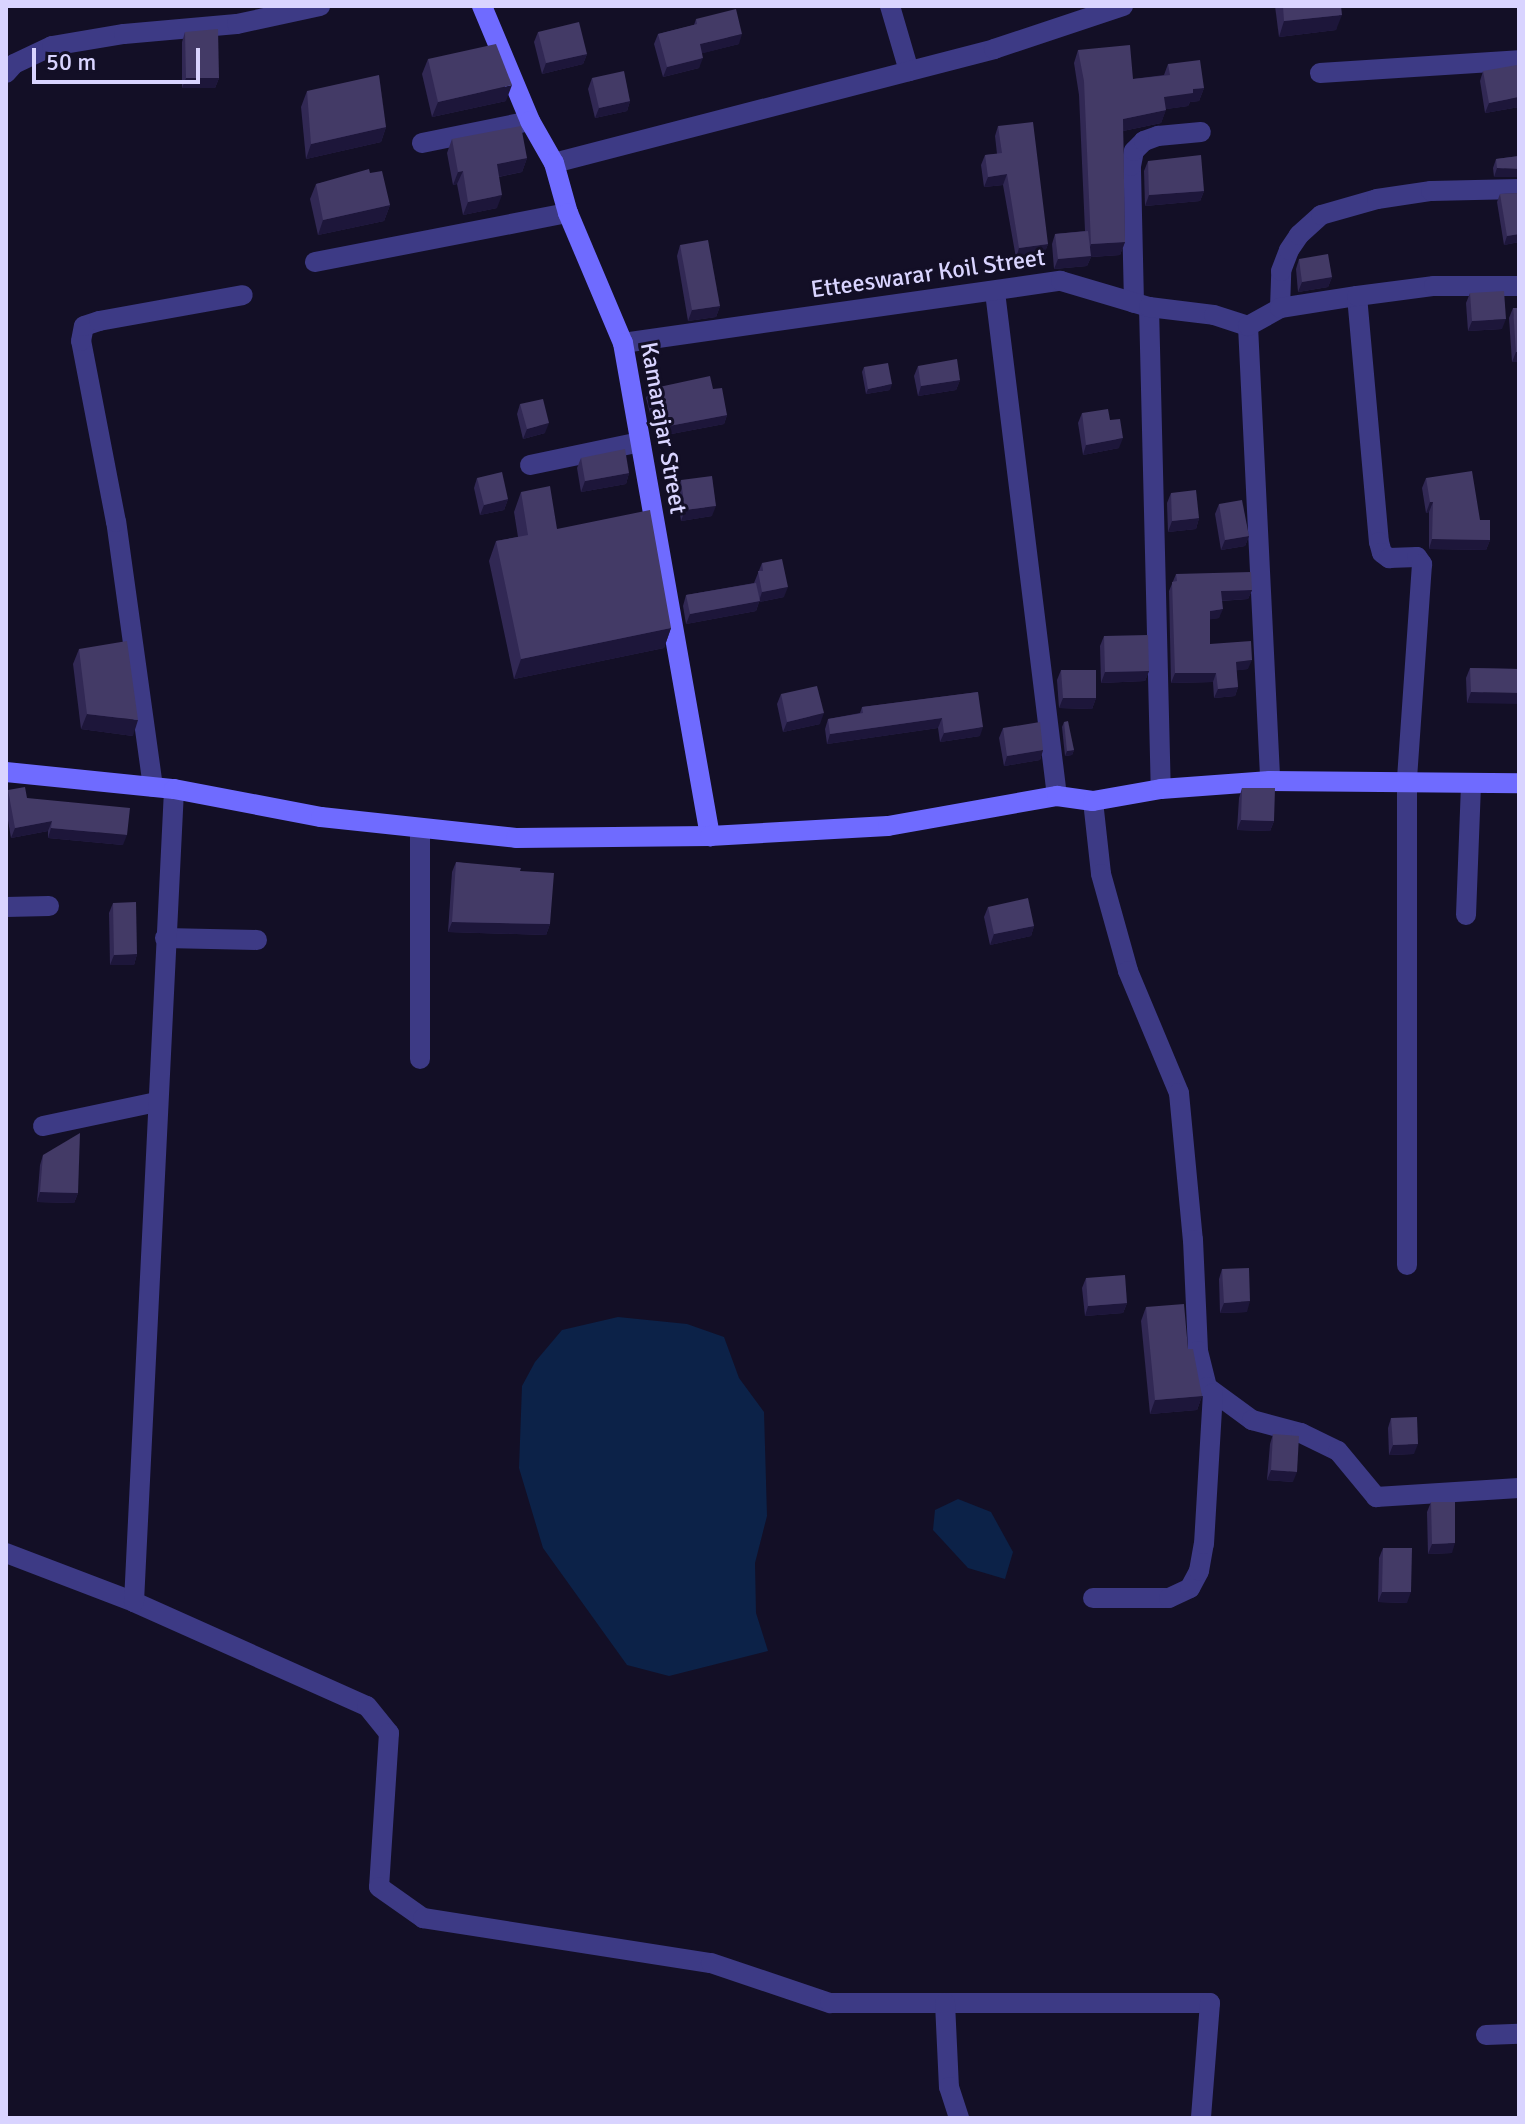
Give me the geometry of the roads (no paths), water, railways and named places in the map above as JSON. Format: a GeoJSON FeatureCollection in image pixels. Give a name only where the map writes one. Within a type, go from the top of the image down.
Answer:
{"type":"FeatureCollection","features":[{"type":"Feature","properties":{"kind":"street"},"geometry":{"type":"LineString","coordinates":[[6,73],[14,64],[52,46],[124,34],[237,24],[320,6]]}},
{"type":"Feature","properties":{"kind":"street","name":"Kamarajar Street"},"geometry":{"type":"LineString","coordinates":[[482,6],[530,121],[554,163],[568,213],[623,343],[710,836]]}},
{"type":"Feature","properties":{"kind":"street"},"geometry":{"type":"LineString","coordinates":[[890,6],[909,71]]}},
{"type":"Feature","properties":{"kind":"street"},"geometry":{"type":"LineString","coordinates":[[554,163],[994,49],[1123,6]]}},
{"type":"Feature","properties":{"kind":"street"},"geometry":{"type":"LineString","coordinates":[[1320,73],[1519,60]]}},
{"type":"Feature","properties":{"kind":"street"},"geometry":{"type":"LineString","coordinates":[[422,143],[530,121]]}},
{"type":"Feature","properties":{"kind":"street"},"geometry":{"type":"LineString","coordinates":[[1161,789],[1141,305],[1131,166],[1134,151],[1144,141],[1158,136],[1201,132]]}},
{"type":"Feature","properties":{"kind":"street"},"geometry":{"type":"LineString","coordinates":[[1280,308],[1281,271],[1289,250],[1299,235],[1321,215],[1341,207],[1431,191],[1519,189]]}},
{"type":"Feature","properties":{"kind":"street"},"geometry":{"type":"LineString","coordinates":[[315,262],[568,213]]}},
{"type":"Feature","properties":{"kind":"street","name":"Etteeswarar Koil Street"},"geometry":{"type":"LineString","coordinates":[[623,343],[1061,281],[1141,305],[1214,315],[1248,326]]}},
{"type":"Feature","properties":{"kind":"street"},"geometry":{"type":"LineString","coordinates":[[1270,781],[1248,326],[1280,308],[1357,296],[1434,286],[1519,286]]}},
{"type":"Feature","properties":{"kind":"street"},"geometry":{"type":"LineString","coordinates":[[995,292],[1057,796]]}},
{"type":"Feature","properties":{"kind":"street"},"geometry":{"type":"LineString","coordinates":[[134,1602],[165,938],[164,788],[81,341],[84,326],[99,321],[243,295]]}},
{"type":"Feature","properties":{"kind":"street"},"geometry":{"type":"LineString","coordinates":[[1357,296],[1379,542],[1382,553],[1389,558],[1417,557],[1422,564],[1407,780],[1407,1265]]}},
{"type":"Feature","properties":{"kind":"street"},"geometry":{"type":"LineString","coordinates":[[530,465],[640,442]]}},
{"type":"Feature","properties":{"kind":"street"},"geometry":{"type":"LineString","coordinates":[[6,772],[164,788],[321,817],[516,838],[710,836],[888,826],[1057,796],[1093,801],[1161,789],[1270,781],[1519,783]]}},
{"type":"Feature","properties":{"kind":"street"},"geometry":{"type":"LineString","coordinates":[[1466,915],[1471,784]]}},
{"type":"Feature","properties":{"kind":"street"},"geometry":{"type":"LineString","coordinates":[[1093,801],[1101,874],[1128,971],[1179,1093],[1193,1240],[1198,1351],[1207,1387],[1252,1420],[1301,1433],[1338,1451],[1376,1497],[1519,1488]]}},
{"type":"Feature","properties":{"kind":"street"},"geometry":{"type":"LineString","coordinates":[[420,828],[420,1059]]}},
{"type":"Feature","properties":{"kind":"street"},"geometry":{"type":"LineString","coordinates":[[6,907],[49,906]]}},
{"type":"Feature","properties":{"kind":"street"},"geometry":{"type":"LineString","coordinates":[[165,938],[257,940]]}},
{"type":"Feature","properties":{"kind":"street"},"geometry":{"type":"LineString","coordinates":[[43,1126],[157,1102]]}},
{"type":"Feature","properties":{"kind":"street"},"geometry":{"type":"LineString","coordinates":[[1093,1598],[1169,1598],[1190,1588],[1199,1571],[1204,1544],[1213,1393]]}},
{"type":"Feature","properties":{"kind":"street"},"geometry":{"type":"LineString","coordinates":[[6,1553],[134,1602],[367,1706],[389,1733],[379,1887],[423,1918],[711,1963],[830,2003],[1210,2003],[1201,2118]]}},
{"type":"Feature","properties":{"kind":"street"},"geometry":{"type":"LineString","coordinates":[[945,2003],[949,2087],[959,2118]]}},
{"type":"Feature","properties":{"kind":"street"},"geometry":{"type":"LineString","coordinates":[[1486,2035],[1519,2034]]}},
{"type":"Feature","properties":{"kind":"water"},"geometry":{"type":"Polygon","coordinates":[[[618,1317],[687,1324],[724,1337],[739,1378],[764,1412],[767,1516],[755,1563],[756,1613],[768,1651],[669,1676],[627,1665],[543,1548],[519,1468],[522,1386],[535,1362],[562,1330],[618,1317]]]}},
{"type":"Feature","properties":{"kind":"water"},"geometry":{"type":"Polygon","coordinates":[[[958,1499],[991,1512],[1013,1552],[1005,1579],[968,1568],[933,1530],[935,1510],[958,1499]]]}}]}
